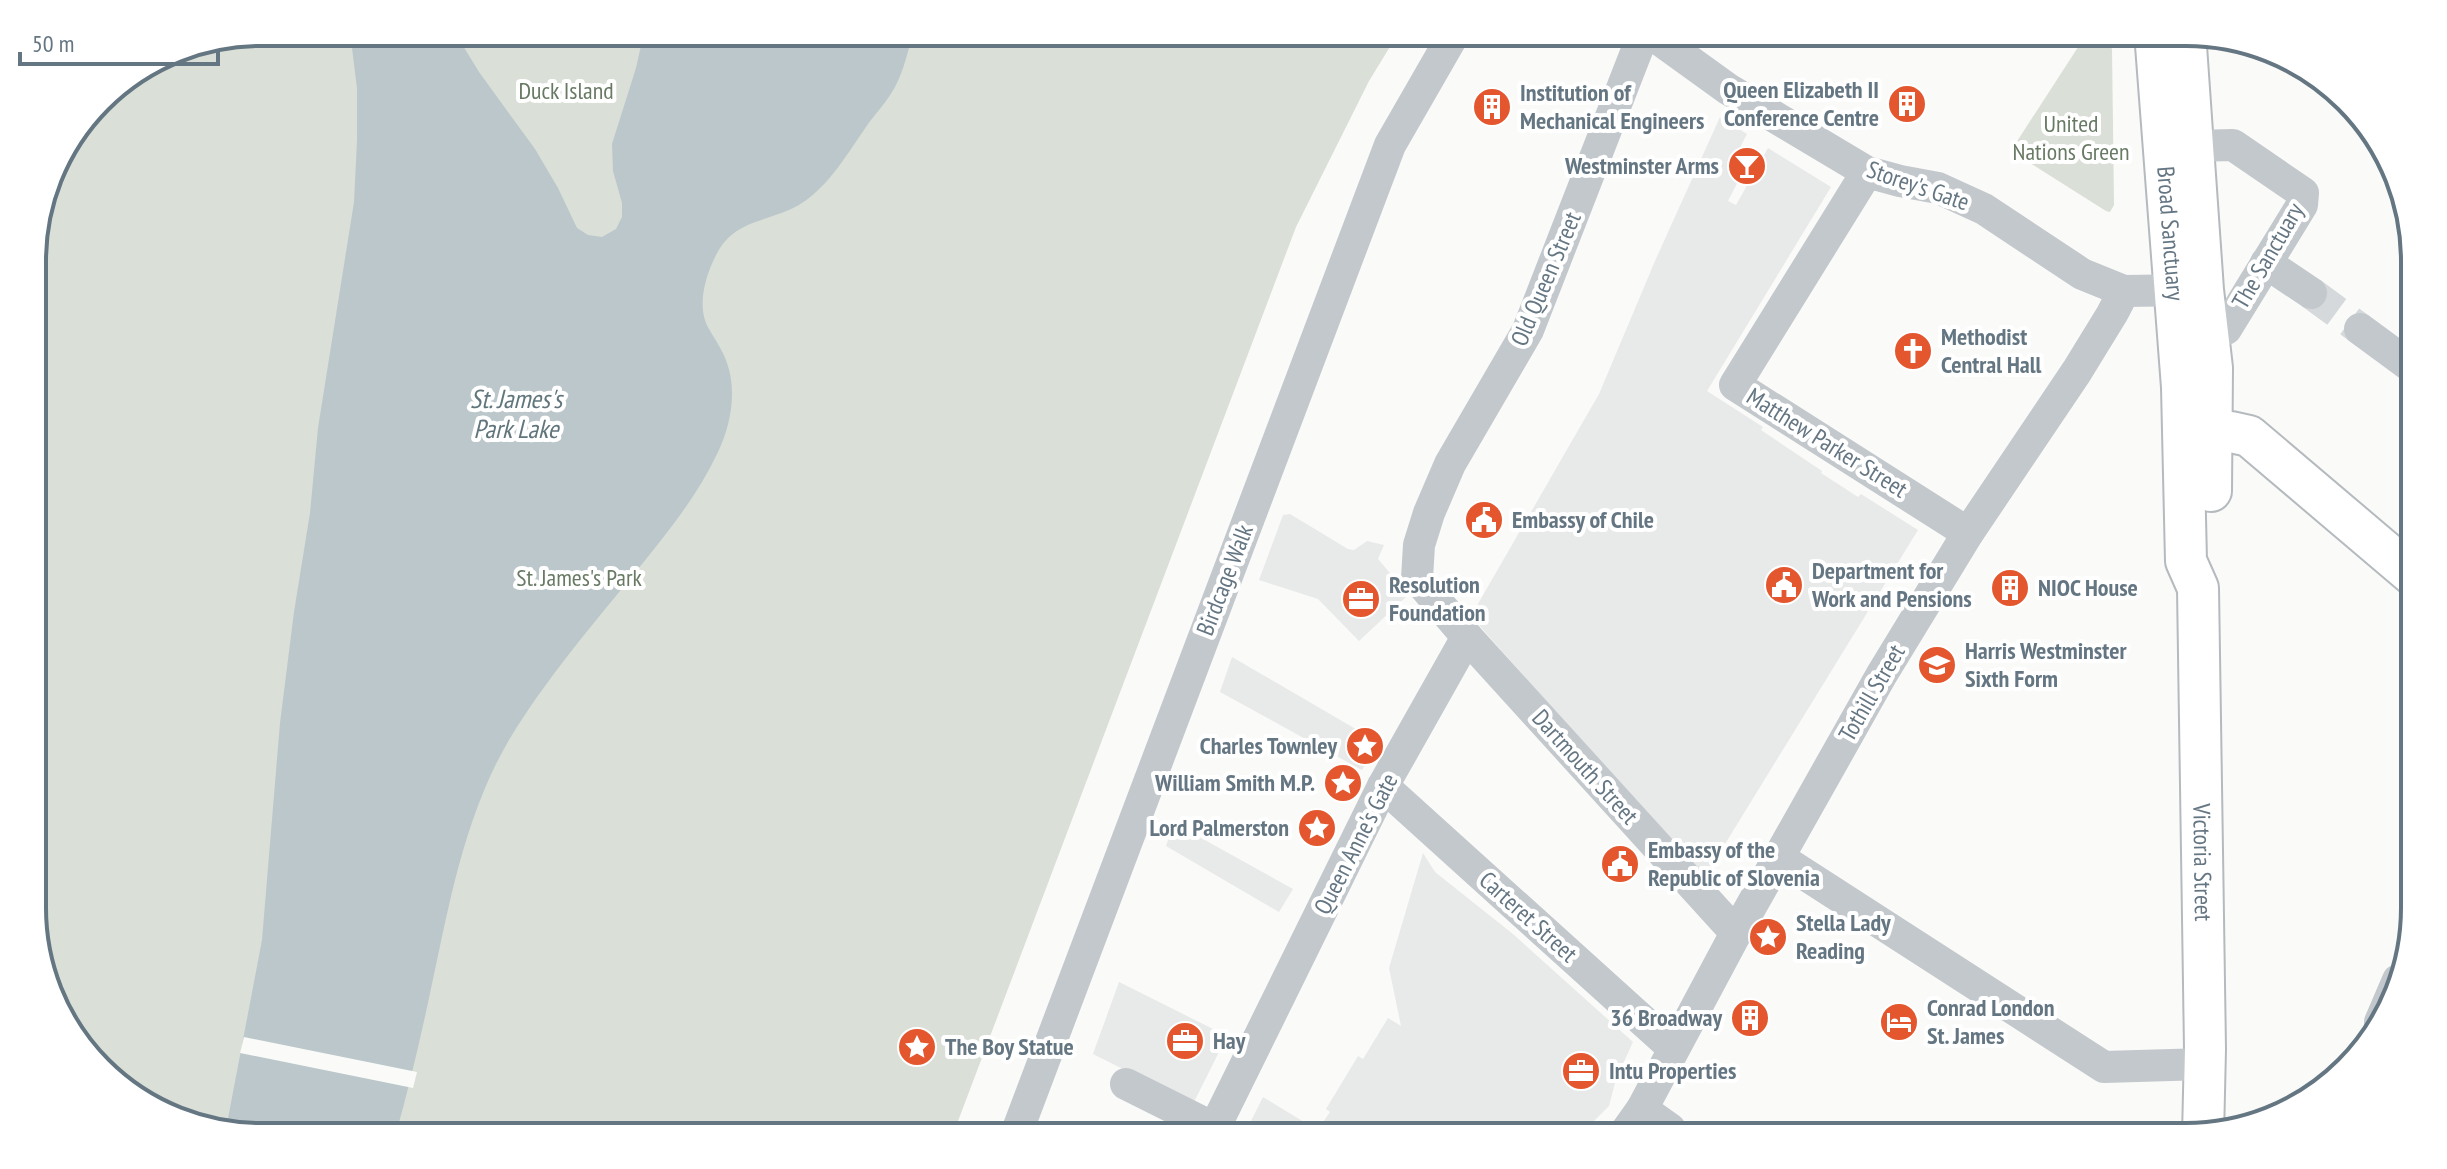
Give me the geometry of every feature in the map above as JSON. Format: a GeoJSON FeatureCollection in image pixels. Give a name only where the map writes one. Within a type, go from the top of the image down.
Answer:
{"type":"FeatureCollection","features":[{"type":"Feature","properties":{"kind":"main road","name":"Broad Sanctuary"},"geometry":{"type":"LineString","coordinates":[[2157,46],[2189,291],[2198,434]]}},
{"type":"Feature","properties":{"kind":"main road","name":"Broad Sanctuary"},"geometry":{"type":"LineString","coordinates":[[2186,46],[2193,146],[2189,291],[2209,334],[2212,377],[2198,434]]}},
{"type":"Feature","properties":{"kind":"main road"},"geometry":{"type":"LineString","coordinates":[[2198,434],[2231,432],[2249,436],[2401,565]]}},
{"type":"Feature","properties":{"kind":"main road","name":"Victoria Street"},"geometry":{"type":"LineString","coordinates":[[2198,434],[2211,565],[2198,588],[2203,1123]]}},
{"type":"Feature","properties":{"kind":"street","name":"Birdcage Walk"},"geometry":{"type":"LineString","coordinates":[[1020,1123],[1390,145],[1447,46]]}},
{"type":"Feature","properties":{"kind":"street","name":"Old Queen Street"},"geometry":{"type":"LineString","coordinates":[[1467,637],[1417,578],[1419,545],[1450,464],[1528,330],[1641,46]]}},
{"type":"Feature","properties":{"kind":"street","name":"Storey's Gate"},"geometry":{"type":"LineString","coordinates":[[1667,46],[1728,89],[1867,172],[1938,188],[1971,203],[2082,274],[2124,291],[2189,291]]}},
{"type":"Feature","properties":{"kind":"street","name":"The Sanctuary"},"geometry":{"type":"LineString","coordinates":[[2193,146],[2233,145],[2303,193],[2302,205],[2226,329],[2209,334]]}},
{"type":"Feature","properties":{"kind":"street","name":"Matthew Parker Street"},"geometry":{"type":"LineString","coordinates":[[1867,172],[1735,385],[1968,533]]}},
{"type":"Feature","properties":{"kind":"street"},"geometry":{"type":"LineString","coordinates":[[2266,263],[2311,293]]}},
{"type":"Feature","properties":{"kind":"street","name":"Tothill Street"},"geometry":{"type":"LineString","coordinates":[[1632,1123],[1875,686],[1968,533],[2077,371],[2124,291]]}},
{"type":"Feature","properties":{"kind":"street"},"geometry":{"type":"LineString","coordinates":[[2360,329],[2401,358]]}},
{"type":"Feature","properties":{"kind":"street","name":"Queen Anne's Gate"},"geometry":{"type":"LineString","coordinates":[[1217,1123],[1383,786],[1467,637]]}},
{"type":"Feature","properties":{"kind":"street","name":"Dartmouth Street"},"geometry":{"type":"LineString","coordinates":[[1467,637],[1736,933]]}},
{"type":"Feature","properties":{"kind":"street","name":"Carteret Street"},"geometry":{"type":"LineString","coordinates":[[1383,786],[1673,1048]]}},
{"type":"Feature","properties":{"kind":"street"},"geometry":{"type":"LineString","coordinates":[[1778,857],[2104,1067],[2205,1064]]}},
{"type":"Feature","properties":{"kind":"street"},"geometry":{"type":"LineString","coordinates":[[1126,1084],[1193,1123]]}},
{"type":"Feature","properties":{"kind":"street"},"geometry":{"type":"LineString","coordinates":[[1642,1109],[1662,1123]]}},
{"type":"Feature","properties":{"kind":"shaded area"},"geometry":{"type":"Polygon","coordinates":[[[1720,117],[1747,134],[1732,163],[1744,170],[1728,201],[1736,205],[1768,148],[1831,187],[1707,391],[1763,427],[1761,430],[1821,473],[1918,530],[1709,870],[1698,874],[1471,616],[1599,394],[1720,117]]]}},
{"type":"Feature","properties":{"kind":"shaded area"},"geometry":{"type":"Polygon","coordinates":[[[1290,514],[1348,549],[1354,550],[1367,541],[1384,545],[1378,559],[1407,593],[1406,597],[1359,641],[1318,599],[1259,580],[1283,515],[1290,514]]]}},
{"type":"Feature","properties":{"kind":"shaded area"},"geometry":{"type":"Polygon","coordinates":[[[1232,657],[1378,742],[1362,770],[1220,692],[1232,657]]]}},
{"type":"Feature","properties":{"kind":"shaded area"},"geometry":{"type":"Polygon","coordinates":[[[1174,823],[1293,889],[1279,912],[1166,846],[1174,823]]]}},
{"type":"Feature","properties":{"kind":"shaded area"},"geometry":{"type":"Polygon","coordinates":[[[1423,853],[1435,872],[1513,934],[1633,1042],[1616,1079],[1609,1106],[1592,1123],[1323,1123],[1330,1112],[1326,1109],[1358,1056],[1363,1059],[1388,1018],[1401,1026],[1389,968],[1423,853]]]}},
{"type":"Feature","properties":{"kind":"shaded area"},"geometry":{"type":"Polygon","coordinates":[[[1119,982],[1227,1036],[1193,1104],[1093,1054],[1119,982]]]}},
{"type":"Feature","properties":{"kind":"shaded area"},"geometry":{"type":"Polygon","coordinates":[[[1263,1097],[1304,1122],[1303,1123],[1250,1123],[1263,1097]]]}},
{"type":"Feature","properties":{"kind":"green space","name":"St. James's Park"},"geometry":{"type":"Polygon","coordinates":[[[261,46],[1390,46],[1369,81],[1296,227],[957,1123],[233,1121],[179,1107],[130,1078],[109,1060],[75,1015],[53,963],[46,908],[46,247],[53,206],[75,154],[109,109],[142,82],[192,57],[219,50],[261,46]]]}},
{"type":"Feature","properties":{"kind":"green space","name":"United Nations Green"},"geometry":{"type":"Polygon","coordinates":[[[2079,46],[2110,46],[2114,205],[2110,212],[2016,154],[2014,146],[2079,46]]]}},
{"type":"Feature","properties":{"kind":"water","name":"St. James's Park Lake"},"geometry":{"type":"Polygon","coordinates":[[[352,46],[463,46],[535,149],[577,228],[588,235],[602,237],[616,229],[622,217],[622,203],[613,171],[612,144],[641,46],[909,46],[895,87],[830,177],[802,203],[743,227],[724,243],[716,255],[708,273],[703,311],[725,359],[732,385],[731,408],[723,442],[682,513],[554,674],[509,740],[493,770],[468,833],[459,866],[399,1123],[233,1121],[228,1120],[262,940],[280,723],[310,513],[318,428],[354,202],[357,88],[352,46]]]}},
{"type":"Feature","properties":{"kind":"pier"},"geometry":{"type":"Polygon","coordinates":[[[244,1037],[417,1072],[413,1088],[240,1053],[244,1037]]]}},
{"type":"Feature","properties":{"kind":"tunnel"},"geometry":{"type":"LineString","coordinates":[[2311,293],[2360,329]]}},
{"type":"Feature","properties":{"kind":"place","name":"Queen Elizabeth II Conference Centre"},"geometry":{"type":"Point","coordinates":[1907,104]}},
{"type":"Feature","properties":{"kind":"place","name":"Institution of Mechanical Engineers"},"geometry":{"type":"Point","coordinates":[1492,107]}},
{"type":"Feature","properties":{"kind":"place","name":"Westminster Arms"},"geometry":{"type":"Point","coordinates":[1747,166]}},
{"type":"Feature","properties":{"kind":"place","name":"Methodist Central Hall"},"geometry":{"type":"Point","coordinates":[1913,351]}},
{"type":"Feature","properties":{"kind":"place","name":"Embassy of Chile"},"geometry":{"type":"Point","coordinates":[1484,520]}},
{"type":"Feature","properties":{"kind":"place","name":"Department for Work and Pensions"},"geometry":{"type":"Point","coordinates":[1784,585]}},
{"type":"Feature","properties":{"kind":"place","name":"NIOC House"},"geometry":{"type":"Point","coordinates":[2010,588]}},
{"type":"Feature","properties":{"kind":"place","name":"Resolution Foundation"},"geometry":{"type":"Point","coordinates":[1361,599]}},
{"type":"Feature","properties":{"kind":"place","name":"Harris Westminster Sixth Form"},"geometry":{"type":"Point","coordinates":[1937,665]}},
{"type":"Feature","properties":{"kind":"place","name":"Charles Townley"},"geometry":{"type":"Point","coordinates":[1365,746]}},
{"type":"Feature","properties":{"kind":"place","name":"William Smith M.P."},"geometry":{"type":"Point","coordinates":[1343,783]}},
{"type":"Feature","properties":{"kind":"place","name":"Lord Palmerston"},"geometry":{"type":"Point","coordinates":[1317,828]}},
{"type":"Feature","properties":{"kind":"place","name":"Embassy of the Republic of Slovenia"},"geometry":{"type":"Point","coordinates":[1620,864]}},
{"type":"Feature","properties":{"kind":"place","name":"Stella Lady Reading"},"geometry":{"type":"Point","coordinates":[1768,937]}},
{"type":"Feature","properties":{"kind":"place","name":"36 Broadway"},"geometry":{"type":"Point","coordinates":[1750,1018]}},
{"type":"Feature","properties":{"kind":"place","name":"Conrad London St. James"},"geometry":{"type":"Point","coordinates":[1899,1022]}},
{"type":"Feature","properties":{"kind":"place","name":"Hay"},"geometry":{"type":"Point","coordinates":[1185,1041]}},
{"type":"Feature","properties":{"kind":"place","name":"The Boy Statue"},"geometry":{"type":"Point","coordinates":[917,1047]}},
{"type":"Feature","properties":{"kind":"place","name":"Intu Properties"},"geometry":{"type":"Point","coordinates":[1581,1071]}},
{"type":"Feature","properties":{"kind":"park label","name":"Duck Island"},"geometry":{"type":"Point","coordinates":[566,91]}}]}
